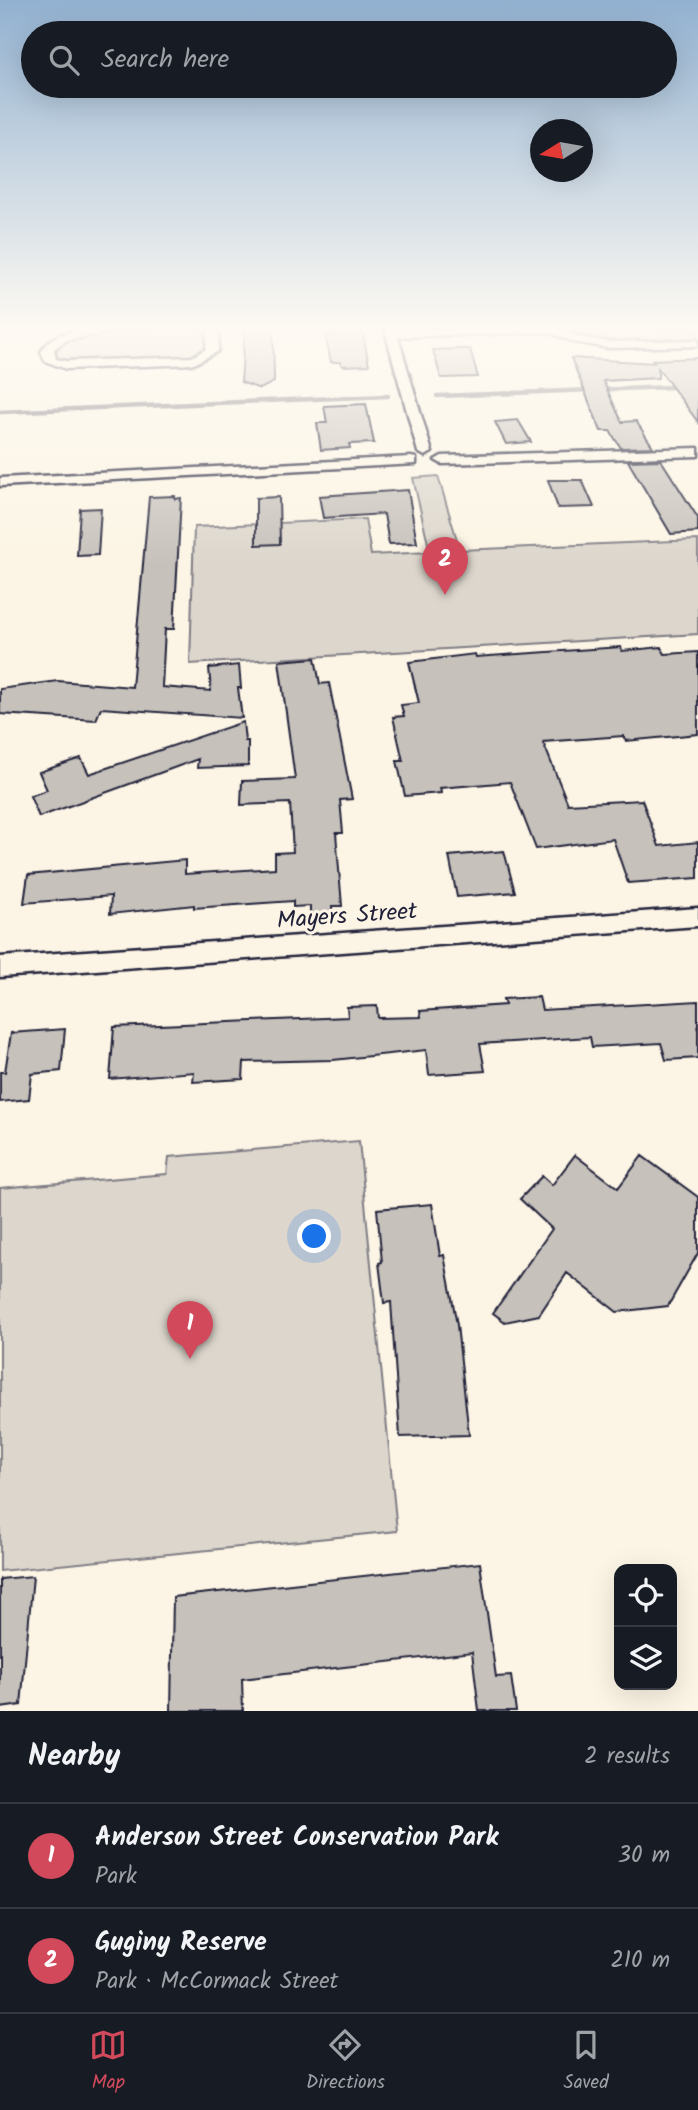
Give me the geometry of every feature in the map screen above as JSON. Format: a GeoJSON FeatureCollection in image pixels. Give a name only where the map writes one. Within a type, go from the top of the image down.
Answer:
{"type":"FeatureCollection","features":[{"type":"Feature","properties":{"kind":"street"},"geometry":{"type":"LineString","coordinates":[[412,407],[425,452]]}},
{"type":"Feature","properties":{"kind":"street"},"geometry":{"type":"LineString","coordinates":[[442,460],[698,452]]}},
{"type":"Feature","properties":{"kind":"street"},"geometry":{"type":"LineString","coordinates":[[421,465],[415,454],[437,454],[442,460]]}},
{"type":"Feature","properties":{"kind":"street"},"geometry":{"type":"LineString","coordinates":[[0,482],[440,465],[442,460]]}},
{"type":"Feature","properties":{"kind":"street","name":"Mayers Street"},"geometry":{"type":"LineString","coordinates":[[0,967],[698,917]]}},
{"type":"Feature","properties":{"kind":"shaded area"},"geometry":{"type":"Polygon","coordinates":[[[438,476],[460,550],[698,540],[698,634],[190,664],[194,527],[365,519],[371,555],[430,552],[413,478],[438,476]]]}},
{"type":"Feature","properties":{"kind":"shaded area"},"geometry":{"type":"Polygon","coordinates":[[[359,1141],[397,1531],[0,1571],[0,1188],[167,1174],[169,1157],[359,1141]]]}},
{"type":"Feature","properties":{"kind":"building"},"geometry":{"type":"Polygon","coordinates":[[[324,407],[367,407],[374,443],[349,444],[350,448],[321,450],[317,423],[327,423],[324,407]]]}},
{"type":"Feature","properties":{"kind":"building"},"geometry":{"type":"Polygon","coordinates":[[[591,407],[615,407],[622,422],[636,421],[653,447],[621,448],[610,431],[601,431],[591,407]]]}},
{"type":"Feature","properties":{"kind":"building"},"geometry":{"type":"Polygon","coordinates":[[[687,407],[698,407],[698,422],[687,407]]]}},
{"type":"Feature","properties":{"kind":"building"},"geometry":{"type":"Polygon","coordinates":[[[518,420],[531,442],[506,444],[495,422],[518,420]]]}},
{"type":"Feature","properties":{"kind":"building"},"geometry":{"type":"Polygon","coordinates":[[[661,460],[698,518],[698,532],[671,534],[628,461],[661,460]]]}},
{"type":"Feature","properties":{"kind":"building"},"geometry":{"type":"Polygon","coordinates":[[[548,480],[582,480],[594,507],[558,508],[548,480]]]}},
{"type":"Feature","properties":{"kind":"building"},"geometry":{"type":"Polygon","coordinates":[[[408,490],[417,543],[389,544],[384,514],[323,518],[319,496],[408,490]]]}},
{"type":"Feature","properties":{"kind":"building"},"geometry":{"type":"Polygon","coordinates":[[[175,496],[175,499],[181,498],[174,629],[165,629],[162,687],[211,691],[209,668],[239,665],[241,688],[238,688],[242,718],[101,708],[96,720],[0,714],[0,689],[58,681],[132,687],[149,497],[175,496]]]}},
{"type":"Feature","properties":{"kind":"building"},"geometry":{"type":"Polygon","coordinates":[[[279,497],[280,544],[256,545],[256,498],[279,497]]]}},
{"type":"Feature","properties":{"kind":"building"},"geometry":{"type":"Polygon","coordinates":[[[101,508],[98,555],[77,556],[80,509],[101,508]]]}},
{"type":"Feature","properties":{"kind":"building"},"geometry":{"type":"Polygon","coordinates":[[[621,647],[622,651],[661,647],[665,654],[698,652],[698,734],[626,741],[623,736],[543,742],[568,804],[642,800],[659,846],[698,842],[698,878],[628,883],[613,839],[536,849],[510,782],[440,788],[441,793],[405,796],[397,761],[403,761],[393,717],[404,716],[401,705],[419,703],[409,662],[475,654],[476,657],[621,647]]]}},
{"type":"Feature","properties":{"kind":"building"},"geometry":{"type":"Polygon","coordinates":[[[315,658],[320,684],[329,683],[352,799],[340,800],[343,833],[336,833],[342,906],[332,906],[332,914],[310,915],[310,906],[293,907],[293,901],[194,908],[194,905],[110,914],[111,896],[24,903],[28,875],[185,860],[185,874],[275,868],[275,853],[293,852],[290,803],[241,805],[242,781],[295,779],[279,661],[315,658]]]}},
{"type":"Feature","properties":{"kind":"building"},"geometry":{"type":"Polygon","coordinates":[[[243,722],[245,741],[248,741],[248,766],[197,768],[198,759],[39,817],[30,796],[47,790],[39,772],[81,758],[89,774],[243,722]]]}},
{"type":"Feature","properties":{"kind":"building"},"geometry":{"type":"Polygon","coordinates":[[[504,851],[515,892],[457,897],[449,856],[504,851]]]}},
{"type":"Feature","properties":{"kind":"building"},"geometry":{"type":"Polygon","coordinates":[[[539,997],[542,1010],[698,1001],[698,1058],[666,1060],[661,1043],[592,1047],[590,1037],[480,1044],[485,1071],[429,1075],[426,1050],[333,1060],[244,1062],[243,1079],[193,1082],[194,1072],[110,1079],[114,1027],[348,1017],[347,1007],[377,1006],[378,1018],[421,1017],[420,1011],[505,1005],[503,999],[539,997]]]}},
{"type":"Feature","properties":{"kind":"building"},"geometry":{"type":"Polygon","coordinates":[[[65,1029],[61,1071],[32,1074],[29,1099],[0,1102],[0,1072],[5,1072],[11,1033],[65,1029]]]}},
{"type":"Feature","properties":{"kind":"building"},"geometry":{"type":"Polygon","coordinates":[[[575,1155],[618,1188],[642,1156],[698,1197],[698,1253],[668,1306],[617,1312],[567,1273],[539,1315],[505,1322],[493,1313],[552,1229],[520,1199],[542,1176],[552,1185],[575,1155]]]}},
{"type":"Feature","properties":{"kind":"building"},"geometry":{"type":"Polygon","coordinates":[[[432,1204],[440,1256],[444,1255],[457,1325],[469,1435],[400,1437],[391,1302],[384,1303],[377,1209],[432,1204]]]}},
{"type":"Feature","properties":{"kind":"building"},"geometry":{"type":"Polygon","coordinates":[[[480,1563],[496,1677],[511,1676],[516,1711],[479,1711],[472,1652],[242,1679],[243,1711],[171,1711],[173,1597],[480,1563]]]}},
{"type":"Feature","properties":{"kind":"building"},"geometry":{"type":"Polygon","coordinates":[[[33,1576],[21,1705],[0,1708],[0,1579],[33,1576]]]}},
{"type":"Feature","properties":{"kind":"waterway"},"geometry":{"type":"LineString","coordinates":[[0,412],[125,407]]}},
{"type":"Feature","properties":{"kind":"place","name":"Guginy Reserve"},"geometry":{"type":"Point","coordinates":[445,595]}},
{"type":"Feature","properties":{"kind":"place","name":"Anderson Street Conservation Park"},"geometry":{"type":"Point","coordinates":[190,1359]}}]}
